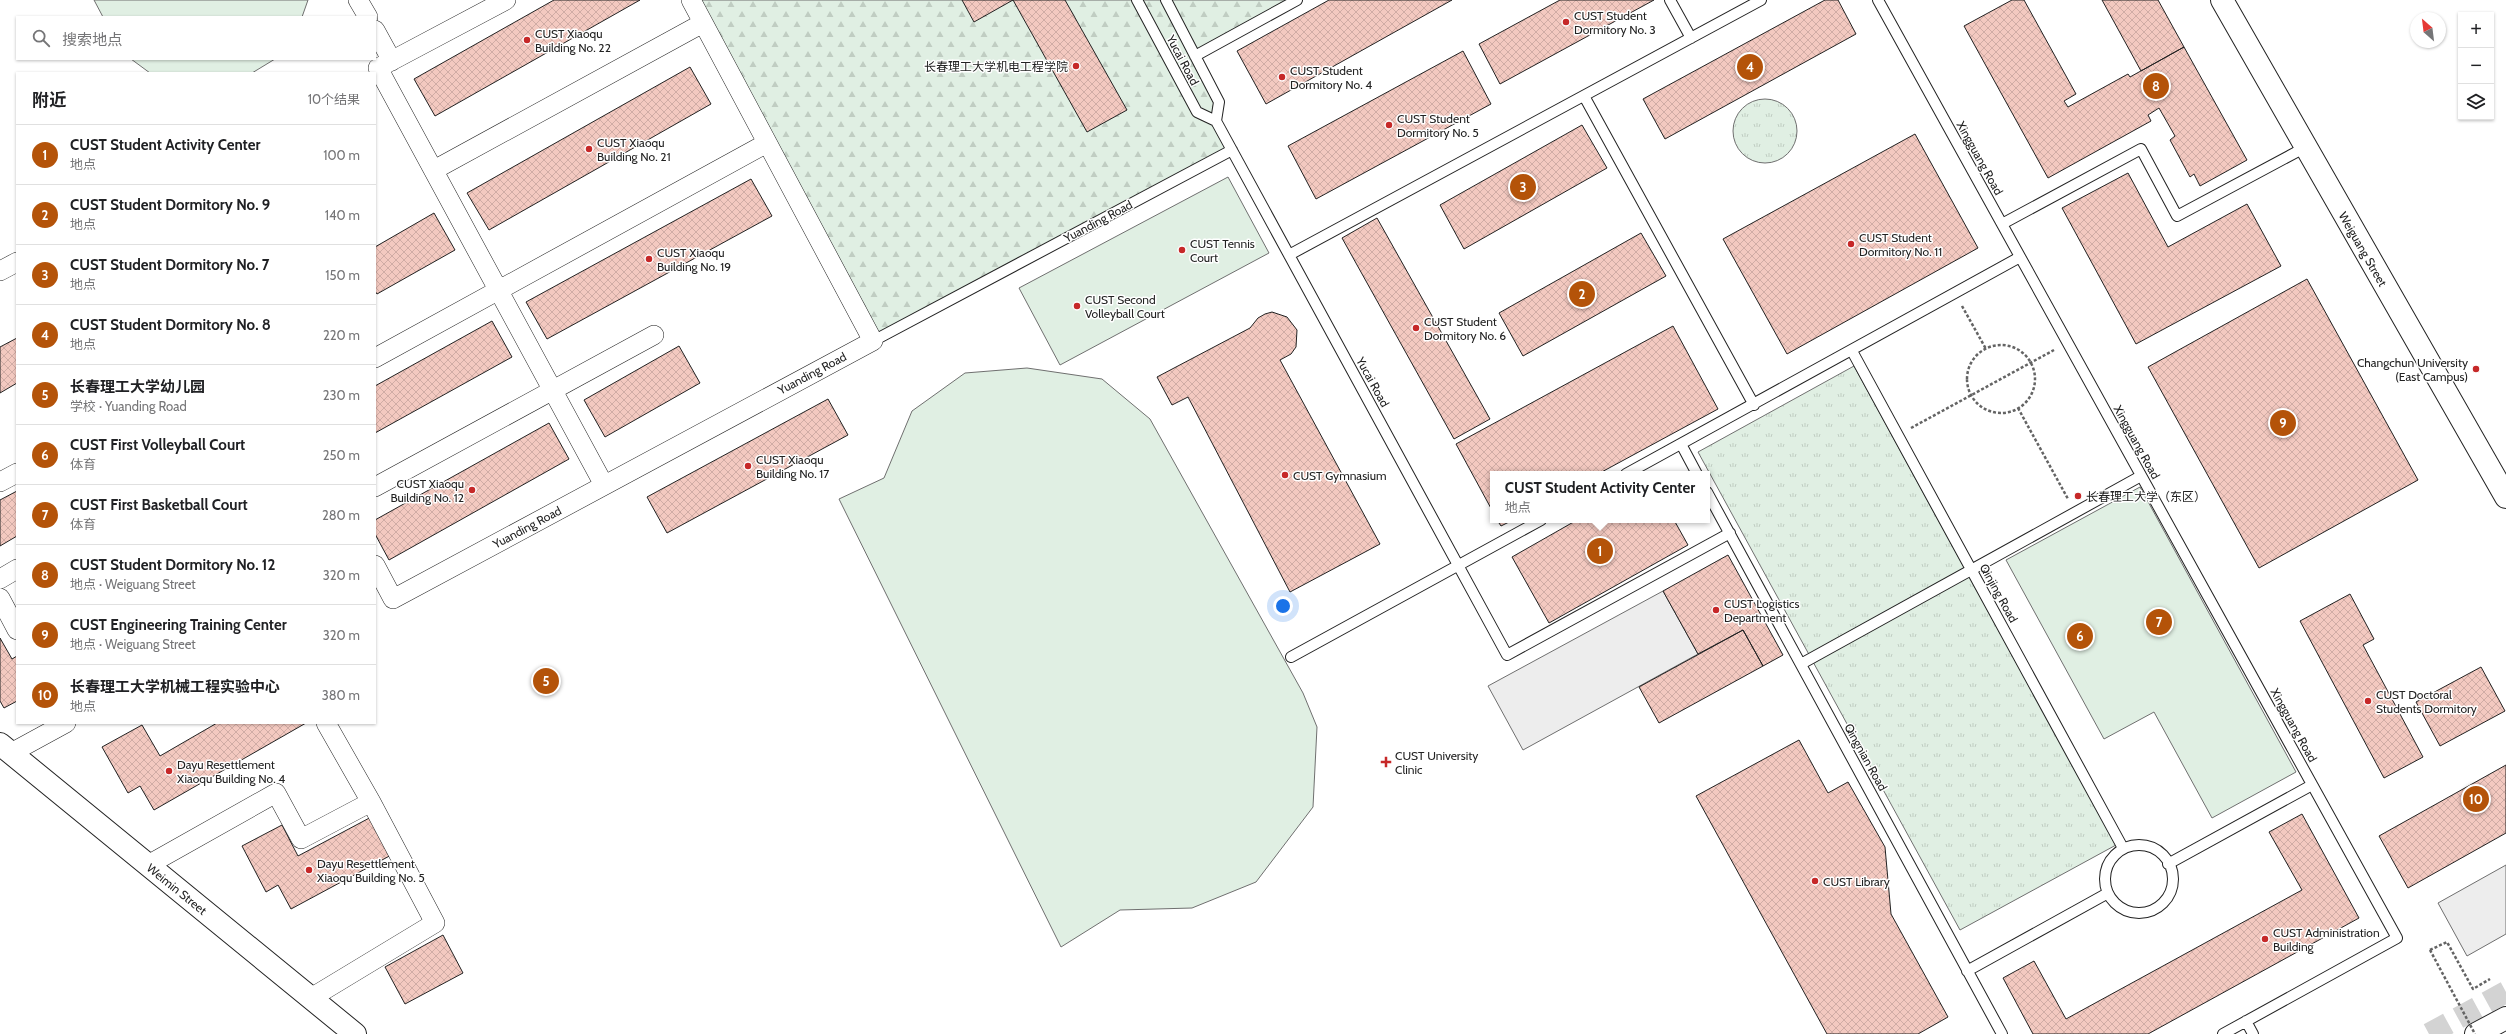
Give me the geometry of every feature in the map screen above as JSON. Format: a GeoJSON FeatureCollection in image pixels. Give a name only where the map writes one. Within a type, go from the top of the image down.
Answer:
{"type":"FeatureCollection","features":[{"type":"Feature","properties":{"kind":"main road","name":"Weiguang Street"},"geometry":{"type":"LineString","coordinates":[[2222,0],[2304,148],[2506,497]]}},
{"type":"Feature","properties":{"kind":"main road","name":"Weimin Street"},"geometry":{"type":"LineString","coordinates":[[6,748],[355,1034]]}},
{"type":"Feature","properties":{"kind":"main road"},"geometry":{"type":"LineString","coordinates":[[2476,1034],[2506,1018]]}},
{"type":"Feature","properties":{"kind":"street"},"geometry":{"type":"LineString","coordinates":[[358,0],[367,16]]}},
{"type":"Feature","properties":{"kind":"street"},"geometry":{"type":"LineString","coordinates":[[506,0],[378,68],[604,485]]}},
{"type":"Feature","properties":{"kind":"street"},"geometry":{"type":"LineString","coordinates":[[691,0],[873,341]]}},
{"type":"Feature","properties":{"kind":"street"},"geometry":{"type":"LineString","coordinates":[[434,170],[703,24]]}},
{"type":"Feature","properties":{"kind":"street"},"geometry":{"type":"LineString","coordinates":[[376,32],[392,61]]}},
{"type":"Feature","properties":{"kind":"street"},"geometry":{"type":"LineString","coordinates":[[376,357],[498,289],[767,143]]}},
{"type":"Feature","properties":{"kind":"street"},"geometry":{"type":"LineString","coordinates":[[0,271],[16,263]]}},
{"type":"Feature","properties":{"kind":"street"},"geometry":{"type":"LineString","coordinates":[[376,486],[654,335]]}},
{"type":"Feature","properties":{"kind":"street","name":"Yuanding Road"},"geometry":{"type":"LineString","coordinates":[[376,567],[393,599],[873,341]]}},
{"type":"Feature","properties":{"kind":"street"},"geometry":{"type":"LineString","coordinates":[[0,482],[16,474]]}},
{"type":"Feature","properties":{"kind":"street"},"geometry":{"type":"LineString","coordinates":[[0,579],[16,570]]}},
{"type":"Feature","properties":{"kind":"street"},"geometry":{"type":"LineString","coordinates":[[0,598],[16,628]]}},
{"type":"Feature","properties":{"kind":"street"},"geometry":{"type":"LineString","coordinates":[[6,748],[64,724]]}},
{"type":"Feature","properties":{"kind":"street"},"geometry":{"type":"LineString","coordinates":[[311,998],[435,922],[371,802],[327,724]]}},
{"type":"Feature","properties":{"kind":"street"},"geometry":{"type":"LineString","coordinates":[[148,865],[276,793],[301,839],[371,802]]}},
{"type":"Feature","properties":{"kind":"lane","name":"Yucai Road"},"geometry":{"type":"LineString","coordinates":[[1137,0],[1197,112],[1216,121],[1507,655],[1730,534]]}},
{"type":"Feature","properties":{"kind":"lane","name":"Yucai Road"},"geometry":{"type":"LineString","coordinates":[[1166,0],[1219,102],[1216,121]]}},
{"type":"Feature","properties":{"kind":"lane"},"geometry":{"type":"LineString","coordinates":[[1195,56],[1297,0]]}},
{"type":"Feature","properties":{"kind":"lane"},"geometry":{"type":"LineString","coordinates":[[1670,0],[1691,38]]}},
{"type":"Feature","properties":{"kind":"lane"},"geometry":{"type":"LineString","coordinates":[[1289,255],[1761,0]]}},
{"type":"Feature","properties":{"kind":"lane","name":"Xingguang Road"},"geometry":{"type":"LineString","coordinates":[[1878,0],[2397,938],[2246,1021]]}},
{"type":"Feature","properties":{"kind":"lane"},"geometry":{"type":"LineString","coordinates":[[1584,96],[1754,404]]}},
{"type":"Feature","properties":{"kind":"lane"},"geometry":{"type":"LineString","coordinates":[[2002,224],[2141,149],[2177,216],[2304,148]]}},
{"type":"Feature","properties":{"kind":"lane","name":"Yuanding Road"},"geometry":{"type":"LineString","coordinates":[[873,341],[1232,150]]}},
{"type":"Feature","properties":{"kind":"lane"},"geometry":{"type":"LineString","coordinates":[[1632,471],[1852,351],[2020,257]]}},
{"type":"Feature","properties":{"kind":"lane","name":"Qinjing Road"},"geometry":{"type":"LineString","coordinates":[[1852,351],[2123,848]]}},
{"type":"Feature","properties":{"kind":"lane"},"geometry":{"type":"LineString","coordinates":[[1681,444],[1695,471]]}},
{"type":"Feature","properties":{"kind":"lane"},"geometry":{"type":"LineString","coordinates":[[1801,664],[2141,476]]}},
{"type":"Feature","properties":{"kind":"lane","name":"Qingnian Road"},"geometry":{"type":"LineString","coordinates":[[1710,497],[2002,1034]]}},
{"type":"Feature","properties":{"kind":"lane"},"geometry":{"type":"LineString","coordinates":[[1291,656],[1535,523]]}},
{"type":"Feature","properties":{"kind":"lane"},"geometry":{"type":"LineString","coordinates":[[2168,864],[2312,785]]}},
{"type":"Feature","properties":{"kind":"lane"},"geometry":{"type":"LineString","coordinates":[[2140,844],[2152,847],[2162,853],[2168,864],[2173,872],[2173,883],[2170,894],[2163,903],[2154,909],[2144,912],[2122,909],[2108,893],[2105,882],[2106,870],[2110,859],[2123,848],[2140,844]]}},
{"type":"Feature","properties":{"kind":"lane"},"geometry":{"type":"LineString","coordinates":[[1967,971],[2108,893]]}},
{"type":"Feature","properties":{"kind":"lane"},"geometry":{"type":"LineString","coordinates":[[2222,1034],[2246,1021],[2253,1034]]}},
{"type":"Feature","properties":{"kind":"path"},"geometry":{"type":"LineString","coordinates":[[1955,293],[1986,349]]}},
{"type":"Feature","properties":{"kind":"path"},"geometry":{"type":"LineString","coordinates":[[1898,434],[2067,342]]}},
{"type":"Feature","properties":{"kind":"path"},"geometry":{"type":"LineString","coordinates":[[1997,346],[2009,346],[2019,351],[2030,363],[2034,380],[2032,391],[2026,401],[2018,408],[1997,413],[1986,410],[1977,404],[1970,395],[1967,374],[1970,364],[1977,355],[1986,349],[1997,346]]}},
{"type":"Feature","properties":{"kind":"path"},"geometry":{"type":"LineString","coordinates":[[2018,408],[2075,513]]}},
{"type":"Feature","properties":{"kind":"path"},"geometry":{"type":"LineString","coordinates":[[2476,1034],[2430,950],[2447,942],[2473,989],[2490,979]]}},
{"type":"Feature","properties":{"kind":"green space"},"geometry":{"type":"Polygon","coordinates":[[[94,0],[308,0],[302,16],[102,16],[94,0]]]}},
{"type":"Feature","properties":{"kind":"green space"},"geometry":{"type":"Polygon","coordinates":[[[691,0],[1297,0],[1196,56],[1219,102],[1216,121],[1232,150],[873,341],[691,0]]]}},
{"type":"Feature","properties":{"kind":"green space"},"geometry":{"type":"Polygon","coordinates":[[[132,60],[273,60],[254,72],[149,72],[132,60]]]}},
{"type":"Feature","properties":{"kind":"green space"},"geometry":{"type":"Polygon","coordinates":[[[1759,99],[1771,99],[1788,108],[1795,119],[1797,131],[1795,143],[1788,154],[1771,163],[1759,163],[1747,158],[1738,149],[1733,137],[1733,125],[1738,113],[1747,104],[1759,99]]]}},
{"type":"Feature","properties":{"kind":"green space","name":"CUST Tennis Court"},"geometry":{"type":"Polygon","coordinates":[[[1228,177],[1269,253],[1060,365],[1019,288],[1228,177]]]}},
{"type":"Feature","properties":{"kind":"green space"},"geometry":{"type":"Polygon","coordinates":[[[1854,366],[2116,845],[1960,930],[1710,474],[1710,471],[1708,471],[1698,452],[1854,366]]]}},
{"type":"Feature","properties":{"kind":"green space"},"geometry":{"type":"Polygon","coordinates":[[[1027,368],[1102,379],[1150,419],[1303,693],[1317,727],[1313,807],[1256,882],[1192,908],[1120,910],[1061,947],[839,499],[884,478],[912,411],[965,373],[1027,368]]]}},
{"type":"Feature","properties":{"kind":"green space"},"geometry":{"type":"Polygon","coordinates":[[[2140,487],[2296,772],[2212,818],[2154,712],[2104,739],[2006,560],[2140,487]]]}},
{"type":"Feature","properties":{"kind":"shaded area"},"geometry":{"type":"Polygon","coordinates":[[[1663,591],[1698,654],[1523,750],[1488,686],[1663,591]]]}},
{"type":"Feature","properties":{"kind":"shaded area"},"geometry":{"type":"Polygon","coordinates":[[[2506,865],[2506,934],[2467,956],[2438,903],[2506,865]]]}},
{"type":"Feature","properties":{"kind":"building","name":"CUST Xiaoqu Building No. 22"},"geometry":{"type":"Polygon","coordinates":[[[554,0],[640,0],[435,116],[414,79],[554,0]]]}},
{"type":"Feature","properties":{"kind":"building"},"geometry":{"type":"Polygon","coordinates":[[[962,0],[1013,0],[974,22],[962,0]]]}},
{"type":"Feature","properties":{"kind":"building","name":"长春理工大学机电工程学院"},"geometry":{"type":"Polygon","coordinates":[[[1013,0],[1065,0],[1127,110],[1087,132],[1013,0]]]}},
{"type":"Feature","properties":{"kind":"building","name":"CUST Student Dormitory No. 4"},"geometry":{"type":"Polygon","coordinates":[[[1329,0],[1452,0],[1266,104],[1237,51],[1329,0]]]}},
{"type":"Feature","properties":{"kind":"building","name":"CUST Student Dormitory No. 3"},"geometry":{"type":"Polygon","coordinates":[[[1560,0],[1654,0],[1500,84],[1479,44],[1560,0]]]}},
{"type":"Feature","properties":{"kind":"building"},"geometry":{"type":"Polygon","coordinates":[[[1825,0],[1838,0],[1856,34],[1665,139],[1643,99],[1825,0]]]}},
{"type":"Feature","properties":{"kind":"building"},"geometry":{"type":"Polygon","coordinates":[[[2012,0],[2024,0],[2076,94],[2064,101],[2068,107],[2128,74],[2130,77],[2184,47],[2247,160],[2200,186],[2194,174],[2190,177],[2170,140],[2175,136],[2159,108],[2148,115],[2151,121],[2048,178],[1964,26],[2012,0]]]}},
{"type":"Feature","properties":{"kind":"building"},"geometry":{"type":"Polygon","coordinates":[[[2102,0],[2158,0],[2184,47],[2141,71],[2102,0]]]}},
{"type":"Feature","properties":{"kind":"building","name":"CUST Student Dormitory No. 5"},"geometry":{"type":"Polygon","coordinates":[[[1463,51],[1491,104],[1316,199],[1288,146],[1463,51]]]}},
{"type":"Feature","properties":{"kind":"building","name":"CUST Xiaoqu Building No. 21"},"geometry":{"type":"Polygon","coordinates":[[[690,67],[711,104],[489,230],[467,193],[690,67]]]}},
{"type":"Feature","properties":{"kind":"building"},"geometry":{"type":"Polygon","coordinates":[[[1582,125],[1607,168],[1464,249],[1440,205],[1582,125]]]}},
{"type":"Feature","properties":{"kind":"building","name":"CUST Student Dormitory No. 11"},"geometry":{"type":"Polygon","coordinates":[[[1915,134],[1978,248],[1787,354],[1723,239],[1915,134]]]}},
{"type":"Feature","properties":{"kind":"building"},"geometry":{"type":"Polygon","coordinates":[[[2128,173],[2168,247],[2247,204],[2281,266],[2136,344],[2062,208],[2128,173]]]}},
{"type":"Feature","properties":{"kind":"building","name":"CUST Xiaoqu Building No. 19"},"geometry":{"type":"Polygon","coordinates":[[[751,179],[772,216],[547,339],[526,302],[751,179]]]}},
{"type":"Feature","properties":{"kind":"building"},"geometry":{"type":"Polygon","coordinates":[[[434,213],[455,250],[377,294],[376,246],[434,213]]]}},
{"type":"Feature","properties":{"kind":"building","name":"CUST Student Dormitory No. 6"},"geometry":{"type":"Polygon","coordinates":[[[1377,218],[1490,419],[1454,439],[1342,238],[1377,218]]]}},
{"type":"Feature","properties":{"kind":"building"},"geometry":{"type":"Polygon","coordinates":[[[1641,233],[1666,276],[1523,356],[1499,313],[1641,233]]]}},
{"type":"Feature","properties":{"kind":"building"},"geometry":{"type":"Polygon","coordinates":[[[2307,279],[2418,480],[2259,568],[2148,367],[2307,279]]]}},
{"type":"Feature","properties":{"kind":"building","name":"CUST Gymnasium"},"geometry":{"type":"Polygon","coordinates":[[[1272,312],[1287,317],[1297,330],[1296,347],[1291,354],[1280,360],[1380,544],[1290,592],[1188,397],[1172,405],[1157,377],[1250,328],[1258,318],[1272,312]]]}},
{"type":"Feature","properties":{"kind":"building"},"geometry":{"type":"Polygon","coordinates":[[[492,321],[512,357],[376,432],[376,385],[492,321]]]}},
{"type":"Feature","properties":{"kind":"building"},"geometry":{"type":"Polygon","coordinates":[[[1673,326],[1718,409],[1604,471],[1490,471],[1490,506],[1456,444],[1673,326]]]}},
{"type":"Feature","properties":{"kind":"building"},"geometry":{"type":"Polygon","coordinates":[[[16,339],[16,384],[0,393],[0,347],[16,339]]]}},
{"type":"Feature","properties":{"kind":"building"},"geometry":{"type":"Polygon","coordinates":[[[679,346],[700,383],[605,437],[584,400],[679,346]]]}},
{"type":"Feature","properties":{"kind":"building","name":"CUST Xiaoqu Building No. 17"},"geometry":{"type":"Polygon","coordinates":[[[828,399],[848,435],[667,533],[647,497],[828,399]]]}},
{"type":"Feature","properties":{"kind":"building","name":"CUST Xiaoqu Building No. 12"},"geometry":{"type":"Polygon","coordinates":[[[549,423],[569,459],[389,560],[376,536],[376,519],[549,423]]]}},
{"type":"Feature","properties":{"kind":"building"},"geometry":{"type":"Polygon","coordinates":[[[16,492],[16,537],[0,546],[0,500],[16,492]]]}},
{"type":"Feature","properties":{"kind":"building"},"geometry":{"type":"Polygon","coordinates":[[[1499,523],[1507,523],[1501,526],[1499,523]]]}},
{"type":"Feature","properties":{"kind":"building"},"geometry":{"type":"Polygon","coordinates":[[[1572,523],[1676,523],[1688,545],[1549,623],[1512,557],[1572,523]]]}},
{"type":"Feature","properties":{"kind":"building","name":"CUST Logistics Department"},"geometry":{"type":"Polygon","coordinates":[[[1728,555],[1783,655],[1763,666],[1743,630],[1698,654],[1663,591],[1728,555]]]}},
{"type":"Feature","properties":{"kind":"building","name":"CUST Doctoral Students Dormitory"},"geometry":{"type":"Polygon","coordinates":[[[2350,594],[2374,639],[2363,645],[2423,757],[2384,778],[2300,621],[2350,594]]]}},
{"type":"Feature","properties":{"kind":"building"},"geometry":{"type":"Polygon","coordinates":[[[1743,630],[1763,666],[1659,723],[1639,687],[1743,630]]]}},
{"type":"Feature","properties":{"kind":"building"},"geometry":{"type":"Polygon","coordinates":[[[0,638],[12,659],[16,657],[16,702],[4,708],[0,701],[0,638]]]}},
{"type":"Feature","properties":{"kind":"building"},"geometry":{"type":"Polygon","coordinates":[[[2481,667],[2505,711],[2440,746],[2416,702],[2481,667]]]}},
{"type":"Feature","properties":{"kind":"building","name":"Dayu Resettlement Xiaoqu Building No. 4"},"geometry":{"type":"Polygon","coordinates":[[[215,724],[304,724],[154,810],[140,786],[128,793],[102,747],[142,725],[160,756],[215,724]]]}},
{"type":"Feature","properties":{"kind":"building","name":"CUST Library"},"geometry":{"type":"Polygon","coordinates":[[[1799,740],[1828,793],[1848,782],[1885,847],[1891,914],[1948,1017],[1918,1034],[1827,1034],[1696,796],[1799,740]]]}},
{"type":"Feature","properties":{"kind":"building"},"geometry":{"type":"Polygon","coordinates":[[[2506,765],[2506,833],[2408,888],[2379,836],[2506,765]]]}},
{"type":"Feature","properties":{"kind":"building","name":"CUST Administration Building"},"geometry":{"type":"Polygon","coordinates":[[[2302,814],[2359,918],[2148,1034],[2033,1034],[2003,978],[2034,961],[2066,1019],[2302,890],[2269,832],[2302,814]]]}},
{"type":"Feature","properties":{"kind":"building","name":"Dayu Resettlement Xiaoqu Building No. 5"},"geometry":{"type":"Polygon","coordinates":[[[375,815],[395,853],[291,909],[278,885],[266,892],[242,846],[282,825],[298,856],[375,815]]]}},
{"type":"Feature","properties":{"kind":"building"},"geometry":{"type":"Polygon","coordinates":[[[443,935],[463,973],[405,1004],[385,967],[443,935]]]}},
{"type":"Feature","properties":{"kind":"tunnel"},"geometry":{"type":"LineString","coordinates":[[2429,1034],[2506,992]]}},
{"type":"Feature","properties":{"kind":"place","name":"CUST Student Dormitory No. 3"},"geometry":{"type":"Point","coordinates":[1566,22]}},
{"type":"Feature","properties":{"kind":"place","name":"CUST Xiaoqu Building No. 22"},"geometry":{"type":"Point","coordinates":[527,40]}},
{"type":"Feature","properties":{"kind":"place","name":"长春理工大学机电工程学院"},"geometry":{"type":"Point","coordinates":[1076,66]}},
{"type":"Feature","properties":{"kind":"place","name":"CUST Student Dormitory No. 8"},"geometry":{"type":"Point","coordinates":[1750,67]}},
{"type":"Feature","properties":{"kind":"place","name":"CUST Student Dormitory No. 4"},"geometry":{"type":"Point","coordinates":[1282,77]}},
{"type":"Feature","properties":{"kind":"place","name":"CUST Student Dormitory No. 12"},"geometry":{"type":"Point","coordinates":[2156,86]}},
{"type":"Feature","properties":{"kind":"place","name":"CUST Student Dormitory No. 5"},"geometry":{"type":"Point","coordinates":[1389,125]}},
{"type":"Feature","properties":{"kind":"place","name":"CUST Xiaoqu Building No. 21"},"geometry":{"type":"Point","coordinates":[589,149]}},
{"type":"Feature","properties":{"kind":"place","name":"CUST Student Dormitory No. 7"},"geometry":{"type":"Point","coordinates":[1523,187]}},
{"type":"Feature","properties":{"kind":"place","name":"CUST Student Dormitory No. 11"},"geometry":{"type":"Point","coordinates":[1851,244]}},
{"type":"Feature","properties":{"kind":"place","name":"CUST Tennis Court"},"geometry":{"type":"Point","coordinates":[1182,250]}},
{"type":"Feature","properties":{"kind":"place","name":"CUST Xiaoqu Building No. 19"},"geometry":{"type":"Point","coordinates":[649,259]}},
{"type":"Feature","properties":{"kind":"place","name":"CUST Student Dormitory No. 9"},"geometry":{"type":"Point","coordinates":[1582,294]}},
{"type":"Feature","properties":{"kind":"place","name":"CUST Second Volleyball Court"},"geometry":{"type":"Point","coordinates":[1077,306]}},
{"type":"Feature","properties":{"kind":"place","name":"CUST Student Dormitory No. 6"},"geometry":{"type":"Point","coordinates":[1416,328]}},
{"type":"Feature","properties":{"kind":"place","name":"Changchun University (East Campus)"},"geometry":{"type":"Point","coordinates":[2476,369]}},
{"type":"Feature","properties":{"kind":"place","name":"CUST Engineering Training Center"},"geometry":{"type":"Point","coordinates":[2283,423]}},
{"type":"Feature","properties":{"kind":"place","name":"CUST Xiaoqu Building No. 17"},"geometry":{"type":"Point","coordinates":[748,466]}},
{"type":"Feature","properties":{"kind":"place","name":"CUST Gymnasium"},"geometry":{"type":"Point","coordinates":[1285,475]}},
{"type":"Feature","properties":{"kind":"place","name":"CUST Xiaoqu Building No. 12"},"geometry":{"type":"Point","coordinates":[472,490]}},
{"type":"Feature","properties":{"kind":"place","name":"长春理工大学（东区）"},"geometry":{"type":"Point","coordinates":[2078,496]}},
{"type":"Feature","properties":{"kind":"place","name":"CUST Student Activity Center"},"geometry":{"type":"Point","coordinates":[1600,551]}},
{"type":"Feature","properties":{"kind":"place","name":"CUST Logistics Department"},"geometry":{"type":"Point","coordinates":[1716,610]}},
{"type":"Feature","properties":{"kind":"place","name":"CUST First Basketball Court"},"geometry":{"type":"Point","coordinates":[2159,622]}},
{"type":"Feature","properties":{"kind":"place","name":"CUST First Volleyball Court"},"geometry":{"type":"Point","coordinates":[2080,636]}},
{"type":"Feature","properties":{"kind":"place","name":"长春理工大学幼儿园"},"geometry":{"type":"Point","coordinates":[546,681]}},
{"type":"Feature","properties":{"kind":"place","name":"CUST Doctoral Students Dormitory"},"geometry":{"type":"Point","coordinates":[2368,701]}},
{"type":"Feature","properties":{"kind":"place","name":"CUST University Clinic"},"geometry":{"type":"Point","coordinates":[1386,762]}},
{"type":"Feature","properties":{"kind":"place","name":"Dayu Resettlement Xiaoqu Building No. 4"},"geometry":{"type":"Point","coordinates":[169,771]}},
{"type":"Feature","properties":{"kind":"place","name":"长春理工大学机械工程实验中心"},"geometry":{"type":"Point","coordinates":[2476,799]}},
{"type":"Feature","properties":{"kind":"place","name":"Dayu Resettlement Xiaoqu Building No. 5"},"geometry":{"type":"Point","coordinates":[309,870]}},
{"type":"Feature","properties":{"kind":"place","name":"CUST Library"},"geometry":{"type":"Point","coordinates":[1815,881]}},
{"type":"Feature","properties":{"kind":"place","name":"CUST Administration Building"},"geometry":{"type":"Point","coordinates":[2265,939]}}]}
